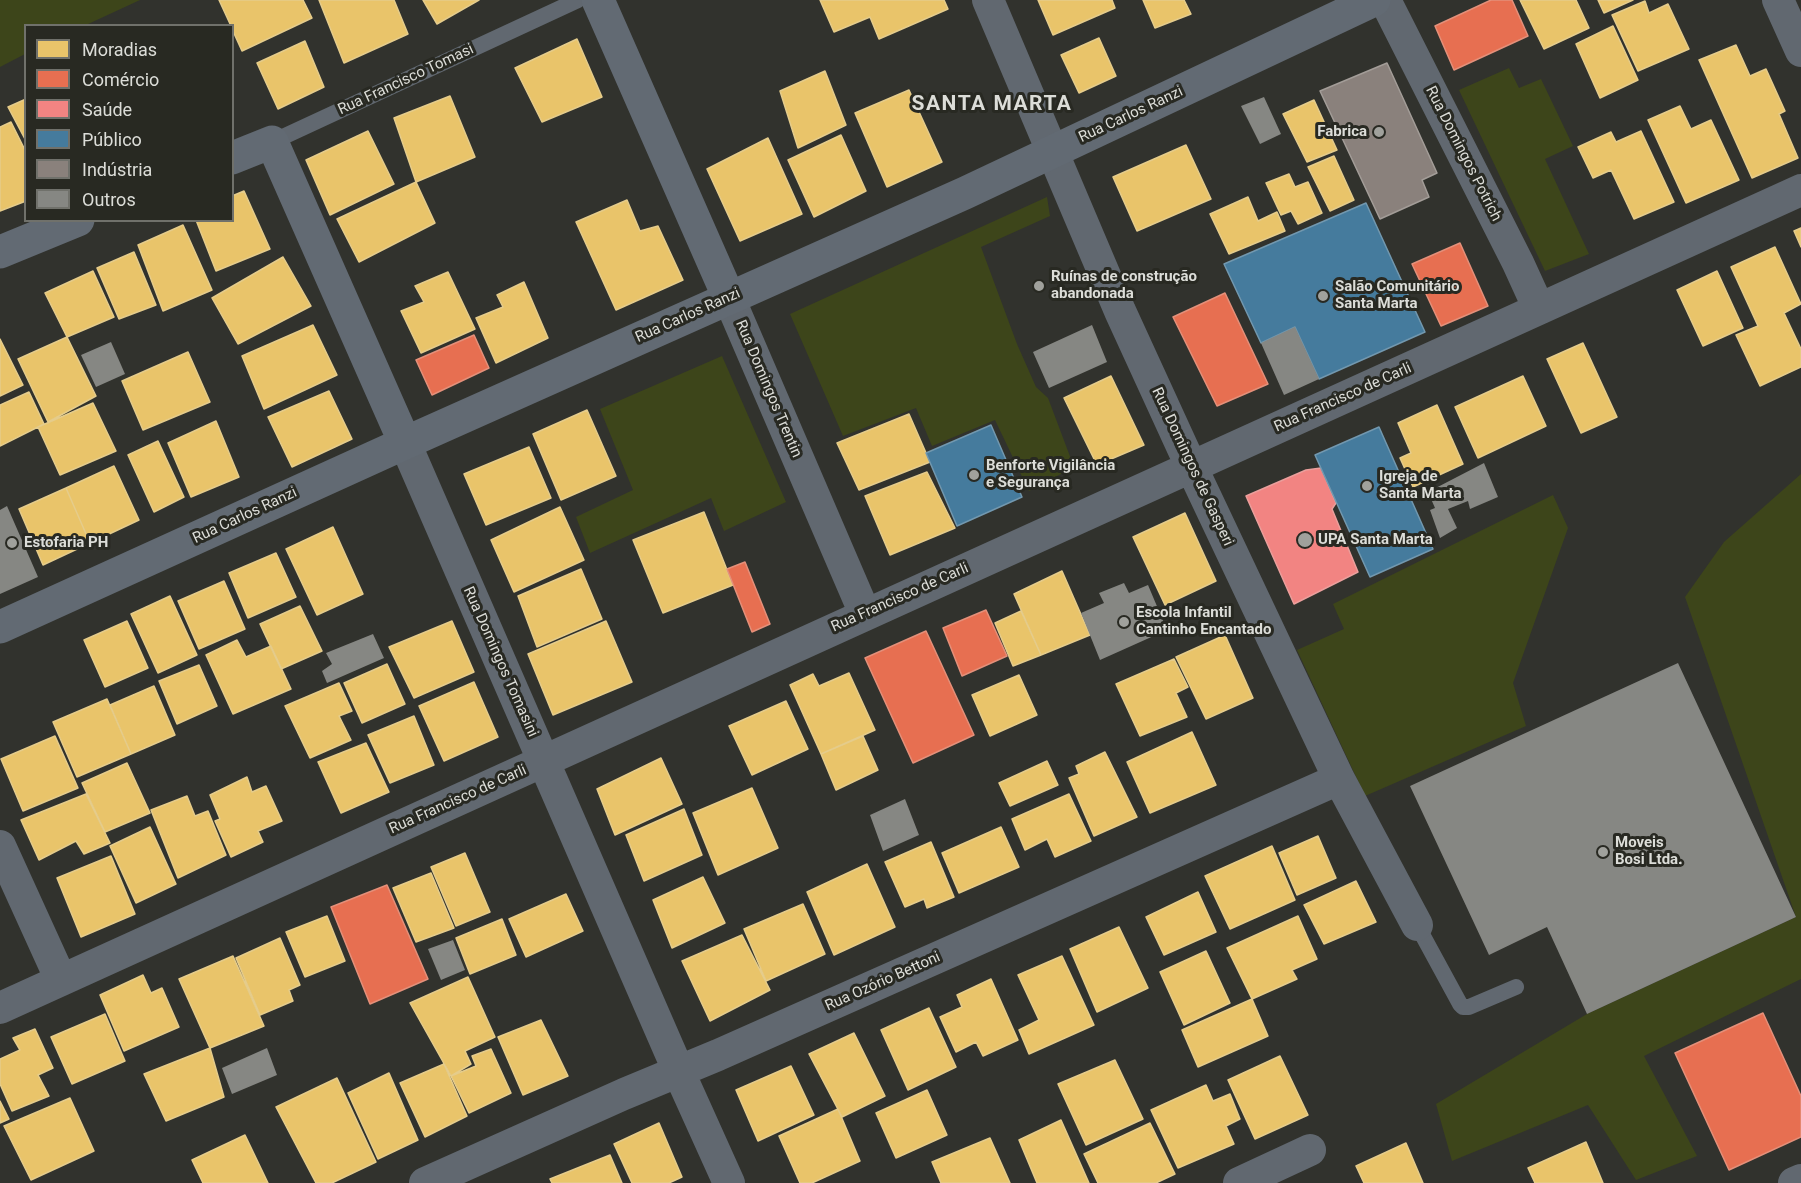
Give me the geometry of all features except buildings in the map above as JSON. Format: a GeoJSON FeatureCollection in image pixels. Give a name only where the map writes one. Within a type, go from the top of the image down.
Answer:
{"type":"FeatureCollection","features":[{"type":"Feature","properties":{"kind":"main road","name":"Rua Domingos Trentin"},"geometry":{"type":"LineString","coordinates":[[598,0],[729,298]]}},
{"type":"Feature","properties":{"kind":"main road","name":"Rua Carlos Ranzi"},"geometry":{"type":"LineString","coordinates":[[0,627],[965,193],[1374,0]]}},
{"type":"Feature","properties":{"kind":"main road","name":"Rua Francisco Tomasi"},"geometry":{"type":"LineString","coordinates":[[234,157],[272,142]]}},
{"type":"Feature","properties":{"kind":"main road","name":"Rua Domingos Tomasini"},"geometry":{"type":"LineString","coordinates":[[272,142],[405,443]]}},
{"type":"Feature","properties":{"kind":"main road"},"geometry":{"type":"LineString","coordinates":[[0,252],[73,222]]}},
{"type":"Feature","properties":{"kind":"street","name":"Rua Domingos de Gasperi"},"geometry":{"type":"LineString","coordinates":[[988,0],[1120,311],[1191,466],[1339,779],[1417,925]]}},
{"type":"Feature","properties":{"kind":"street","name":"Rua Domingos Potrich"},"geometry":{"type":"LineString","coordinates":[[1385,0],[1539,309]]}},
{"type":"Feature","properties":{"kind":"street"},"geometry":{"type":"LineString","coordinates":[[1778,0],[1801,51]]}},
{"type":"Feature","properties":{"kind":"street","name":"Rua Francisco de Carli"},"geometry":{"type":"LineString","coordinates":[[0,1008],[1801,190]]}},
{"type":"Feature","properties":{"kind":"street","name":"Rua Domingos Trentin"},"geometry":{"type":"LineString","coordinates":[[729,298],[865,614]]}},
{"type":"Feature","properties":{"kind":"street","name":"Rua Domingos Tomasini"},"geometry":{"type":"LineString","coordinates":[[405,443],[729,1183]]}},
{"type":"Feature","properties":{"kind":"street","name":"Rua Ozório Bettoni"},"geometry":{"type":"LineString","coordinates":[[425,1183],[1339,779]]}},
{"type":"Feature","properties":{"kind":"street"},"geometry":{"type":"LineString","coordinates":[[0,846],[61,980]]}},
{"type":"Feature","properties":{"kind":"street"},"geometry":{"type":"LineString","coordinates":[[1239,1183],[1310,1150]]}},
{"type":"Feature","properties":{"kind":"street"},"geometry":{"type":"LineString","coordinates":[[1794,1183],[1801,1180]]}},
{"type":"Feature","properties":{"kind":"lane","name":"Rua Francisco Tomasi"},"geometry":{"type":"LineString","coordinates":[[272,142],[578,0]]}},
{"type":"Feature","properties":{"kind":"lane"},"geometry":{"type":"LineString","coordinates":[[1417,925],[1463,1006],[1469,1007],[1516,987]]}},
{"type":"Feature","properties":{"kind":"green space"},"geometry":{"type":"Polygon","coordinates":[[[0,0],[140,0],[88,24],[24,24],[24,55],[0,67],[0,0]]]}},
{"type":"Feature","properties":{"kind":"green space"},"geometry":{"type":"Polygon","coordinates":[[[1509,68],[1519,88],[1541,79],[1573,146],[1545,159],[1589,254],[1545,271],[1459,90],[1509,68]]]}},
{"type":"Feature","properties":{"kind":"green space"},"geometry":{"type":"Polygon","coordinates":[[[1047,197],[1050,216],[981,247],[1017,344],[1036,387],[1048,398],[1074,467],[1029,491],[995,420],[932,446],[916,408],[843,436],[790,314],[1047,197]]]}},
{"type":"Feature","properties":{"kind":"green space"},"geometry":{"type":"Polygon","coordinates":[[[722,356],[786,502],[724,531],[711,498],[590,553],[576,517],[633,490],[600,409],[722,356]]]}},
{"type":"Feature","properties":{"kind":"green space"},"geometry":{"type":"Polygon","coordinates":[[[1801,474],[1801,979],[1644,1056],[1697,1156],[1636,1180],[1588,1105],[1452,1161],[1436,1104],[1587,1014],[1796,917],[1685,597],[1724,542],[1801,474]]]}},
{"type":"Feature","properties":{"kind":"green space"},"geometry":{"type":"Polygon","coordinates":[[[1553,495],[1568,528],[1513,683],[1526,726],[1365,796],[1297,650],[1344,629],[1333,604],[1553,495]]]}},
{"type":"Feature","properties":{"kind":"place","name":"Fabrica"},"geometry":{"type":"Point","coordinates":[1379,132]}},
{"type":"Feature","properties":{"kind":"place","name":"Ruínas de construção abandonada"},"geometry":{"type":"Point","coordinates":[1039,286]}},
{"type":"Feature","properties":{"kind":"place","name":"Salão Comunitário Santa Marta"},"geometry":{"type":"Point","coordinates":[1323,296]}},
{"type":"Feature","properties":{"kind":"place","name":"Benforte Vigilância e Segurança"},"geometry":{"type":"Point","coordinates":[974,475]}},
{"type":"Feature","properties":{"kind":"place","name":"Igreja de Santa Marta"},"geometry":{"type":"Point","coordinates":[1367,486]}},
{"type":"Feature","properties":{"kind":"place","name":"UPA Santa Marta"},"geometry":{"type":"Point","coordinates":[1305,540]}},
{"type":"Feature","properties":{"kind":"place","name":"Estofaria PH"},"geometry":{"type":"Point","coordinates":[12,543]}},
{"type":"Feature","properties":{"kind":"place","name":"Escola Infantil Cantinho Encantado"},"geometry":{"type":"Point","coordinates":[1124,622]}},
{"type":"Feature","properties":{"kind":"place","name":"Moveis Bosi Ltda."},"geometry":{"type":"Point","coordinates":[1603,852]}},
{"type":"Feature","properties":{"kind":"district","name":"SANTA MARTA"},"geometry":{"type":"Point","coordinates":[992,105]}}]}
